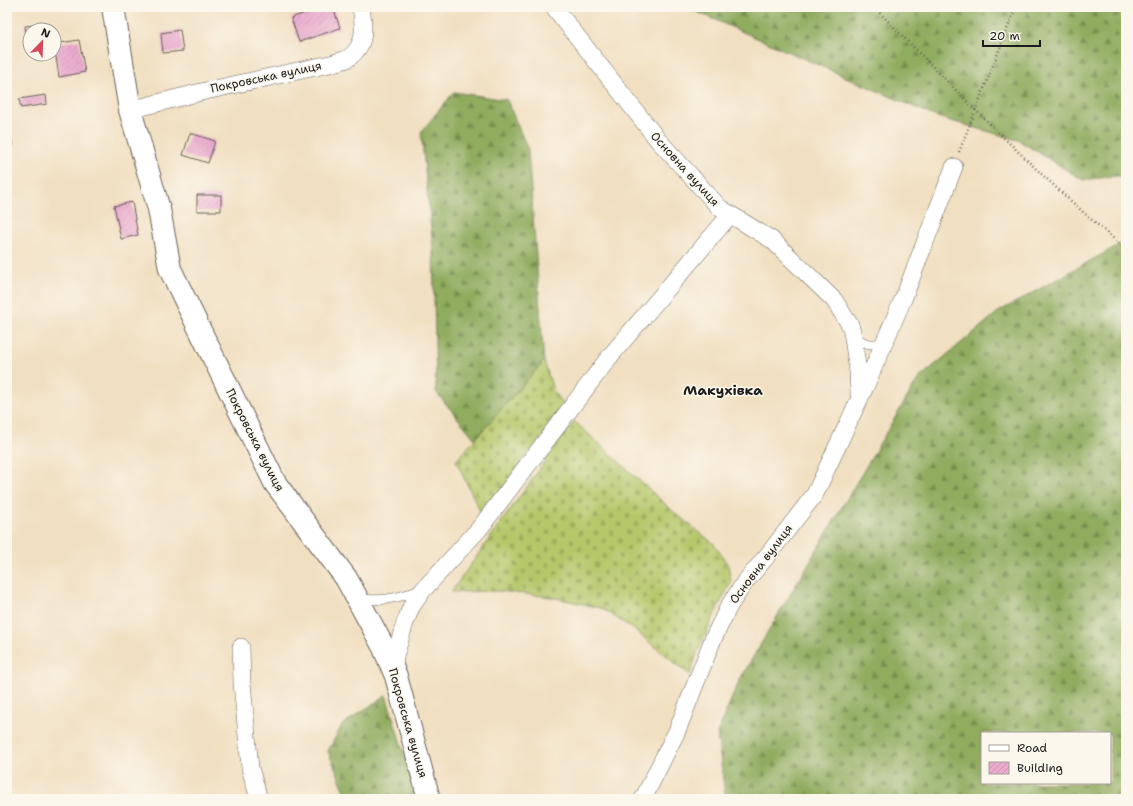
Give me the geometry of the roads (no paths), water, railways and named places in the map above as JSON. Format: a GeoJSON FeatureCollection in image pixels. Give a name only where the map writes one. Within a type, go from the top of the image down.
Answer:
{"type":"FeatureCollection","features":[{"type":"Feature","properties":{"kind":"street","name":"Покровська вулиця"},"geometry":{"type":"LineString","coordinates":[[113,7],[130,110],[159,209],[170,269],[275,483],[346,578],[383,646],[394,671],[429,799]]}},
{"type":"Feature","properties":{"kind":"street","name":"Покровська вулиця"},"geometry":{"type":"LineString","coordinates":[[130,110],[347,59],[362,40],[364,27],[361,7]]}},
{"type":"Feature","properties":{"kind":"street","name":"Основна вулиця"},"geometry":{"type":"LineString","coordinates":[[554,7],[658,140],[720,208],[772,240],[834,300],[850,325],[852,331],[858,372],[859,400]]}},
{"type":"Feature","properties":{"kind":"street","name":"Основна вулиця"},"geometry":{"type":"LineString","coordinates":[[643,799],[677,732],[713,639],[729,606],[745,582],[815,494],[859,400],[904,297],[954,167]]}},
{"type":"Feature","properties":{"kind":"street"},"geometry":{"type":"LineString","coordinates":[[394,671],[395,656],[407,618],[411,607],[423,590],[479,529],[611,354],[730,215]]}},
{"type":"Feature","properties":{"kind":"street"},"geometry":{"type":"LineString","coordinates":[[241,647],[242,683],[250,768],[259,799]]}},
{"type":"Feature","properties":{"kind":"lane"},"geometry":{"type":"LineString","coordinates":[[852,331],[862,342],[870,344],[884,343]]}},
{"type":"Feature","properties":{"kind":"lane"},"geometry":{"type":"LineString","coordinates":[[357,599],[374,601],[390,599],[423,590]]}},
{"type":"Feature","properties":{"kind":"district","name":"Макухівка"},"geometry":{"type":"Point","coordinates":[723,390]}}]}
